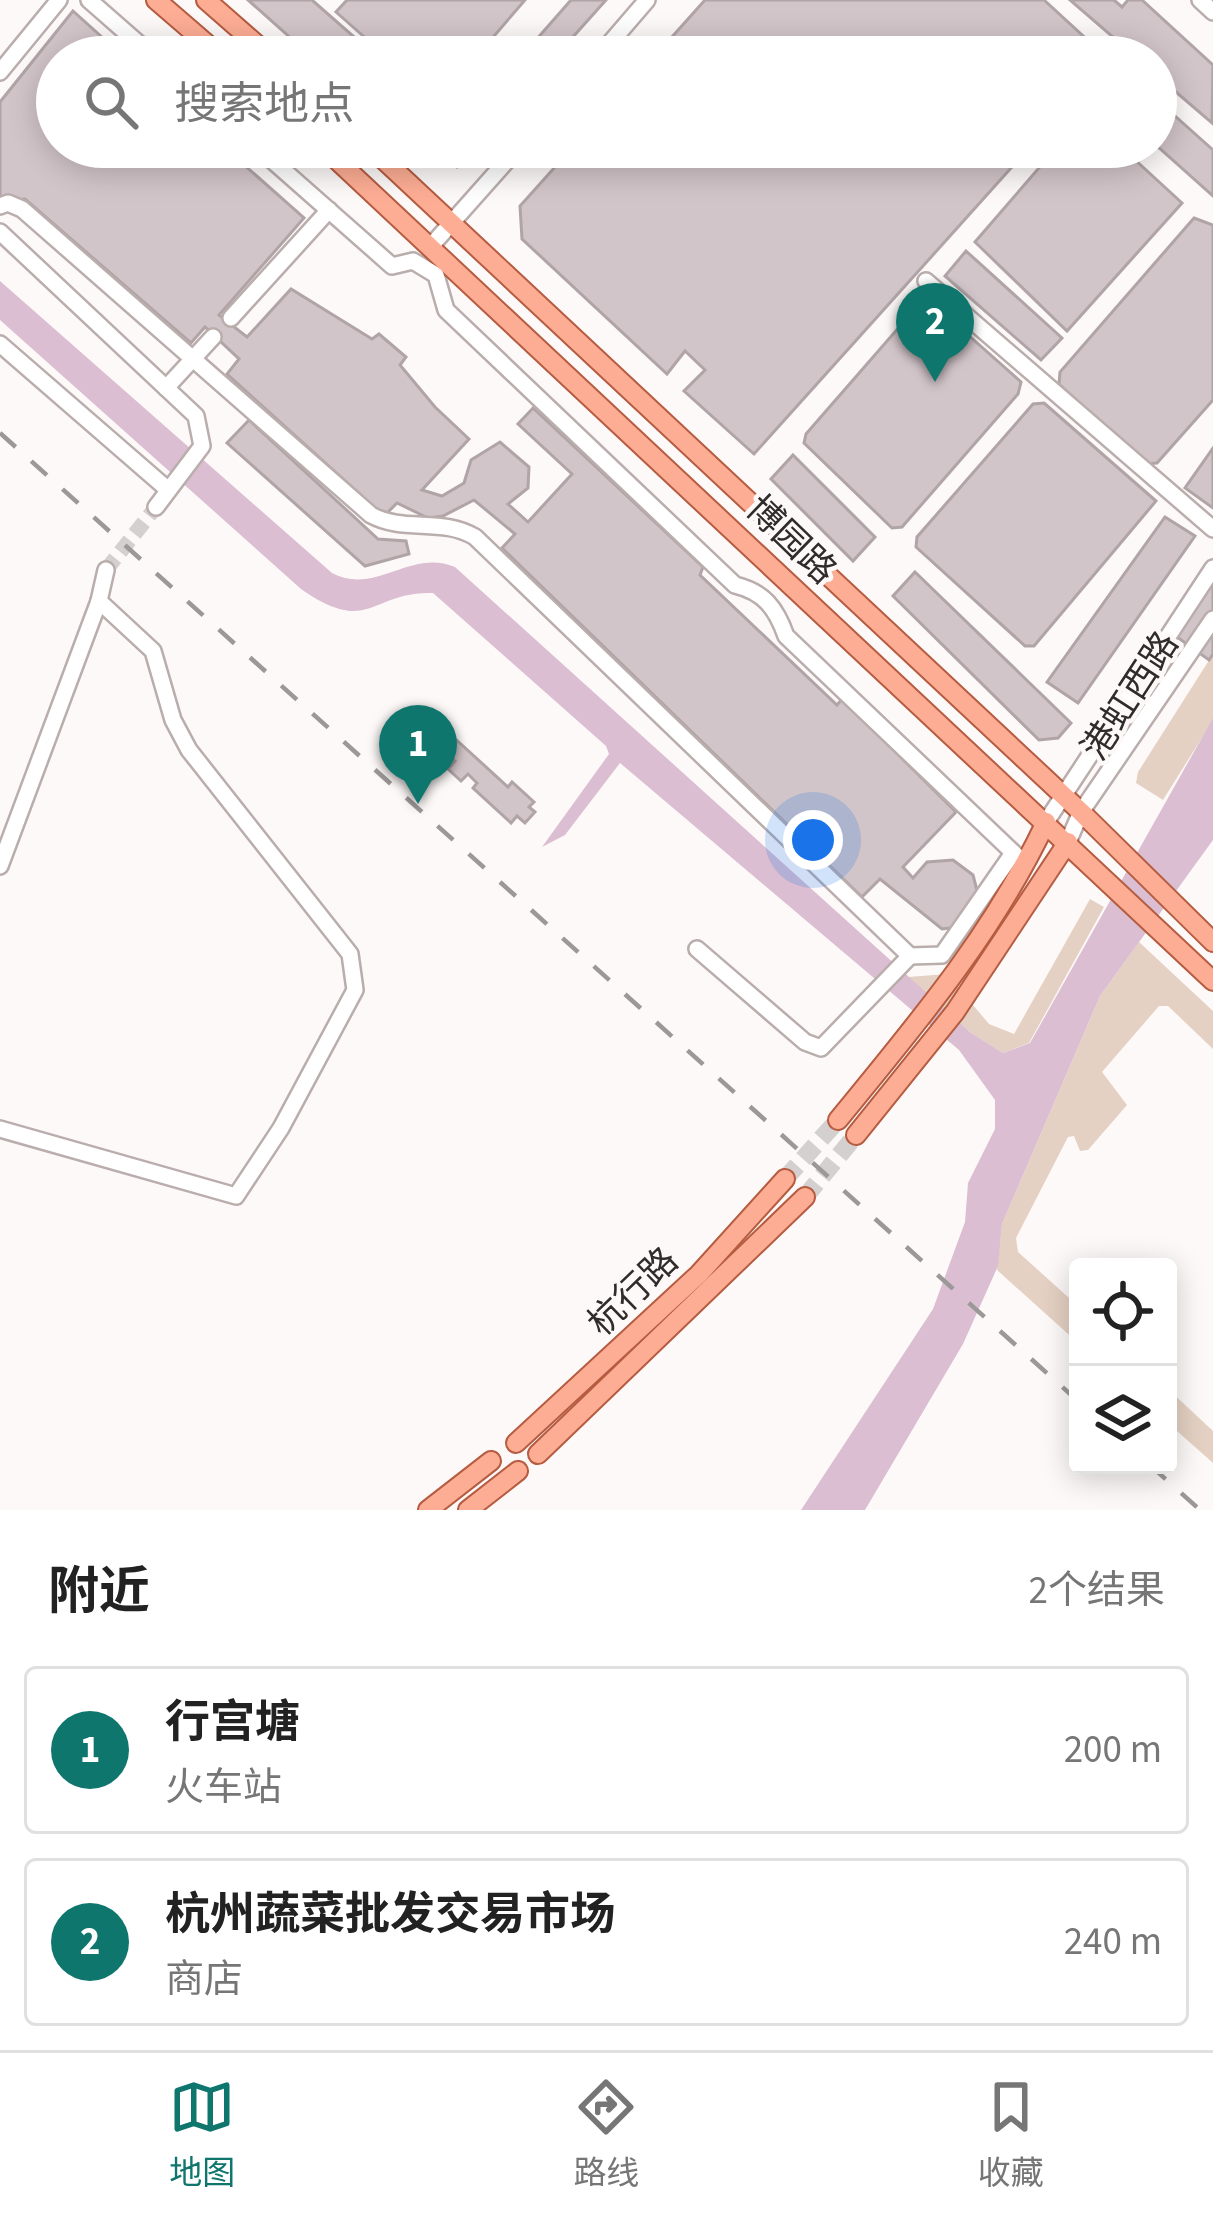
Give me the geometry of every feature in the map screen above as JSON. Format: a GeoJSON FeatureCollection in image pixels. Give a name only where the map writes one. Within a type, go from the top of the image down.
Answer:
{"type":"FeatureCollection","features":[{"type":"Feature","properties":{"kind":"main road"},"geometry":{"type":"LineString","coordinates":[[156,0],[198,36]]}},
{"type":"Feature","properties":{"kind":"main road"},"geometry":{"type":"LineString","coordinates":[[206,0],[247,36]]}},
{"type":"Feature","properties":{"kind":"main road","name":"博园路"},"geometry":{"type":"LineString","coordinates":[[344,168],[437,260],[788,580],[1213,981]]}},
{"type":"Feature","properties":{"kind":"main road","name":"博园路"},"geometry":{"type":"LineString","coordinates":[[393,168],[1082,812],[1213,942]]}},
{"type":"Feature","properties":{"kind":"main road"},"geometry":{"type":"LineString","coordinates":[[838,1120],[939,996],[1046,822]]}},
{"type":"Feature","properties":{"kind":"main road"},"geometry":{"type":"LineString","coordinates":[[856,1135],[955,1012],[1068,842]]}},
{"type":"Feature","properties":{"kind":"main road","name":"杭行路"},"geometry":{"type":"LineString","coordinates":[[516,1443],[699,1274],[785,1179]]}},
{"type":"Feature","properties":{"kind":"main road","name":"杭行路"},"geometry":{"type":"LineString","coordinates":[[538,1454],[805,1197]]}},
{"type":"Feature","properties":{"kind":"main road"},"geometry":{"type":"LineString","coordinates":[[428,1510],[491,1461]]}},
{"type":"Feature","properties":{"kind":"main road"},"geometry":{"type":"LineString","coordinates":[[468,1510],[518,1471]]}},
{"type":"Feature","properties":{"kind":"street"},"geometry":{"type":"LineString","coordinates":[[0,72],[59,0]]}},
{"type":"Feature","properties":{"kind":"street"},"geometry":{"type":"LineString","coordinates":[[89,0],[130,36]]}},
{"type":"Feature","properties":{"kind":"street"},"geometry":{"type":"LineString","coordinates":[[1200,0],[1213,12]]}},
{"type":"Feature","properties":{"kind":"street"},"geometry":{"type":"LineString","coordinates":[[614,36],[638,3]]}},
{"type":"Feature","properties":{"kind":"street"},"geometry":{"type":"LineString","coordinates":[[281,168],[392,266],[437,260]]}},
{"type":"Feature","properties":{"kind":"street"},"geometry":{"type":"LineString","coordinates":[[501,168],[453,223],[437,260],[446,310],[735,585],[756,590],[769,603],[786,636],[1020,859],[942,955],[906,961],[821,1048],[805,1042],[697,949]]}},
{"type":"Feature","properties":{"kind":"street"},"geometry":{"type":"LineString","coordinates":[[0,206],[8,202],[22,209],[371,515],[386,523],[454,525],[475,537],[906,961]]}},
{"type":"Feature","properties":{"kind":"street"},"geometry":{"type":"LineString","coordinates":[[231,318],[329,210]]}},
{"type":"Feature","properties":{"kind":"street"},"geometry":{"type":"LineString","coordinates":[[0,232],[196,416],[202,446],[156,507]]}},
{"type":"Feature","properties":{"kind":"street"},"geometry":{"type":"LineString","coordinates":[[926,281],[1213,529]]}},
{"type":"Feature","properties":{"kind":"street"},"geometry":{"type":"LineString","coordinates":[[166,388],[213,337]]}},
{"type":"Feature","properties":{"kind":"street"},"geometry":{"type":"LineString","coordinates":[[0,344],[169,484]]}},
{"type":"Feature","properties":{"kind":"street","name":"港虹西路"},"geometry":{"type":"LineString","coordinates":[[1046,822],[1213,568]]}},
{"type":"Feature","properties":{"kind":"street"},"geometry":{"type":"LineString","coordinates":[[0,866],[100,602],[106,570]]}},
{"type":"Feature","properties":{"kind":"street"},"geometry":{"type":"LineString","coordinates":[[769,603],[788,580]]}},
{"type":"Feature","properties":{"kind":"street"},"geometry":{"type":"LineString","coordinates":[[0,1130],[236,1196],[281,1127],[355,990],[350,954],[190,750],[173,720],[145,638],[100,602]]}},
{"type":"Feature","properties":{"kind":"street","name":"港虹西路"},"geometry":{"type":"LineString","coordinates":[[1068,842],[1082,812],[1213,619]]}},
{"type":"Feature","properties":{"kind":"shaded area"},"geometry":{"type":"Polygon","coordinates":[[[0,281],[332,573],[363,579],[423,563],[455,567],[970,1032],[1003,1053],[1030,1043],[1213,718],[1213,840],[1100,996],[1002,1224],[998,1266],[963,1344],[865,1510],[801,1510],[933,1309],[965,1222],[968,1183],[995,1129],[995,1100],[959,1050],[620,763],[565,835],[542,847],[609,754],[606,746],[433,593],[412,594],[356,611],[324,603],[301,589],[0,320],[0,281]]]}},
{"type":"Feature","properties":{"kind":"shaded area"},"geometry":{"type":"Polygon","coordinates":[[[1213,654],[1213,720],[1163,800],[1136,783],[1138,772],[1213,654]]]}},
{"type":"Feature","properties":{"kind":"shaded area"},"geometry":{"type":"Polygon","coordinates":[[[1090,899],[1104,907],[1029,1043],[1003,1053],[970,1032],[908,977],[947,974],[989,1024],[1014,1034],[1090,899]]]}},
{"type":"Feature","properties":{"kind":"shaded area"},"geometry":{"type":"Polygon","coordinates":[[[1139,942],[1213,1011],[1213,1049],[1168,1006],[1159,1006],[1102,1072],[1127,1105],[1088,1150],[1080,1151],[1074,1136],[1068,1137],[1016,1238],[1018,1252],[1069,1298],[1069,1335],[997,1270],[1002,1224],[1100,996],[1139,942]]]}},
{"type":"Feature","properties":{"kind":"shaded area"},"geometry":{"type":"Polygon","coordinates":[[[1177,1397],[1213,1431],[1213,1463],[1177,1431],[1177,1397]]]}},
{"type":"Feature","properties":{"kind":"building"},"geometry":{"type":"Polygon","coordinates":[[[248,0],[312,0],[353,36],[288,36],[248,0]]]}},
{"type":"Feature","properties":{"kind":"building"},"geometry":{"type":"Polygon","coordinates":[[[347,0],[525,0],[494,36],[363,36],[336,12],[347,0]]]}},
{"type":"Feature","properties":{"kind":"building"},"geometry":{"type":"Polygon","coordinates":[[[571,0],[606,0],[574,36],[539,36],[571,0]]]}},
{"type":"Feature","properties":{"kind":"building"},"geometry":{"type":"Polygon","coordinates":[[[705,0],[1044,0],[1083,36],[673,36],[705,0]]]}},
{"type":"Feature","properties":{"kind":"building"},"geometry":{"type":"Polygon","coordinates":[[[1070,0],[1114,0],[1122,7],[1128,0],[1142,0],[1213,65],[1212,123],[1177,93],[1177,36],[1112,36],[1070,0]]]}},
{"type":"Feature","properties":{"kind":"building"},"geometry":{"type":"Polygon","coordinates":[[[73,11],[101,36],[53,36],[73,11]]]}},
{"type":"Feature","properties":{"kind":"building"},"geometry":{"type":"Polygon","coordinates":[[[36,57],[36,168],[248,168],[304,218],[219,315],[247,337],[291,289],[372,339],[379,334],[406,357],[400,365],[469,439],[422,490],[442,496],[464,483],[471,460],[500,442],[529,467],[528,488],[508,504],[528,522],[572,474],[518,424],[533,408],[703,567],[700,575],[837,705],[842,699],[956,812],[903,867],[913,878],[927,862],[953,860],[973,875],[979,898],[958,927],[942,929],[880,879],[862,897],[502,548],[515,534],[474,500],[443,516],[428,518],[397,503],[384,516],[227,374],[239,359],[205,327],[191,343],[25,199],[0,201],[0,102],[36,57]]]}},
{"type":"Feature","properties":{"kind":"building"},"geometry":{"type":"Polygon","coordinates":[[[1177,118],[1213,150],[1213,196],[1177,164],[1177,118]]]}},
{"type":"Feature","properties":{"kind":"building"},"geometry":{"type":"Polygon","coordinates":[[[554,168],[1011,168],[754,454],[684,391],[705,370],[685,351],[667,374],[522,239],[520,206],[554,168]]]}},
{"type":"Feature","properties":{"kind":"building"},"geometry":{"type":"Polygon","coordinates":[[[1039,168],[1144,168],[1182,203],[1067,331],[975,242],[1039,168]]]}},
{"type":"Feature","properties":{"kind":"building"},"geometry":{"type":"Polygon","coordinates":[[[1194,218],[1213,225],[1213,400],[1157,463],[1146,464],[1059,384],[1060,372],[1194,218]]]}},
{"type":"Feature","properties":{"kind":"building"},"geometry":{"type":"Polygon","coordinates":[[[966,251],[1062,338],[1041,360],[945,276],[966,251]]]}},
{"type":"Feature","properties":{"kind":"building"},"geometry":{"type":"Polygon","coordinates":[[[921,302],[932,303],[1021,382],[1018,394],[902,527],[892,528],[804,443],[806,434],[921,302]]]}},
{"type":"Feature","properties":{"kind":"building"},"geometry":{"type":"Polygon","coordinates":[[[1044,403],[1156,501],[1034,646],[1025,646],[916,547],[917,537],[1033,404],[1044,403]]]}},
{"type":"Feature","properties":{"kind":"building"},"geometry":{"type":"Polygon","coordinates":[[[249,420],[378,539],[406,541],[409,554],[365,566],[227,443],[249,420]]]}},
{"type":"Feature","properties":{"kind":"building"},"geometry":{"type":"Polygon","coordinates":[[[1213,448],[1213,508],[1185,488],[1213,448]]]}},
{"type":"Feature","properties":{"kind":"building"},"geometry":{"type":"Polygon","coordinates":[[[793,455],[875,537],[853,561],[771,479],[793,455]]]}},
{"type":"Feature","properties":{"kind":"building"},"geometry":{"type":"Polygon","coordinates":[[[1165,517],[1195,536],[1078,703],[1047,682],[1165,517]]]}},
{"type":"Feature","properties":{"kind":"building"},"geometry":{"type":"Polygon","coordinates":[[[915,572],[1071,723],[1058,738],[1039,740],[893,596],[915,572]]]}},
{"type":"Feature","properties":{"kind":"building"},"geometry":{"type":"Polygon","coordinates":[[[1213,580],[1213,654],[1209,660],[1170,632],[1213,580]]]}},
{"type":"Feature","properties":{"kind":"building"},"geometry":{"type":"Polygon","coordinates":[[[440,725],[508,787],[512,782],[534,802],[529,807],[535,812],[525,823],[517,816],[511,823],[473,788],[477,783],[468,774],[461,781],[448,769],[455,761],[429,737],[440,725]]]}},
{"type":"Feature","properties":{"kind":"tunnel"},"geometry":{"type":"LineString","coordinates":[[106,570],[156,507]]}},
{"type":"Feature","properties":{"kind":"tunnel"},"geometry":{"type":"LineString","coordinates":[[785,1179],[838,1120]]}},
{"type":"Feature","properties":{"kind":"tunnel"},"geometry":{"type":"LineString","coordinates":[[805,1197],[856,1135]]}},
{"type":"Feature","properties":{"kind":"railway"},"geometry":{"type":"LineString","coordinates":[[0,433],[1069,1393]]}},
{"type":"Feature","properties":{"kind":"railway"},"geometry":{"type":"LineString","coordinates":[[1160,1474],[1200,1510]]}},
{"type":"Feature","properties":{"kind":"place","name":"杭州蔬菜批发交易市场"},"geometry":{"type":"Point","coordinates":[935,382]}},
{"type":"Feature","properties":{"kind":"place","name":"行宫塘"},"geometry":{"type":"Point","coordinates":[418,804]}}]}
